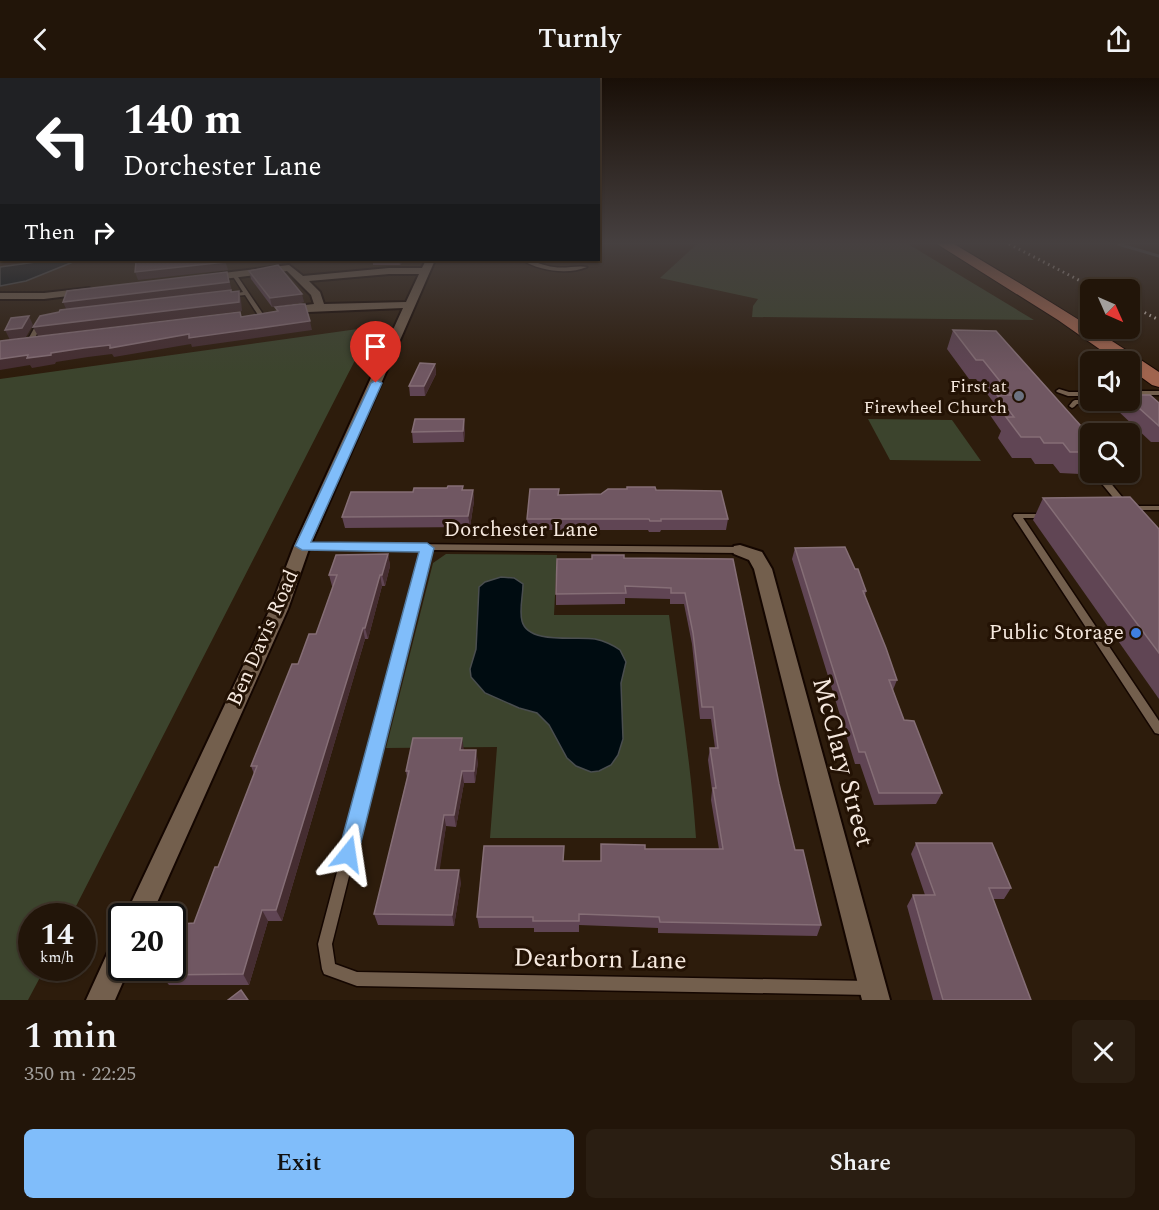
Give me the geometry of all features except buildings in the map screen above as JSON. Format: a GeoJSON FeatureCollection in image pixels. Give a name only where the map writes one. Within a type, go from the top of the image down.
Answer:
{"type":"FeatureCollection","features":[{"type":"Feature","properties":{"kind":"main road"},"geometry":{"type":"LineString","coordinates":[[1016,287],[1064,316],[1159,381]]}},
{"type":"Feature","properties":{"kind":"main road"},"geometry":{"type":"LineString","coordinates":[[1040,287],[1080,310]]}},
{"type":"Feature","properties":{"kind":"main road"},"geometry":{"type":"LineString","coordinates":[[1126,339],[1159,361]]}},
{"type":"Feature","properties":{"kind":"street"},"geometry":{"type":"LineString","coordinates":[[309,287],[316,294],[320,307]]}},
{"type":"Feature","properties":{"kind":"street","name":"Ben Davis Road"},"geometry":{"type":"LineString","coordinates":[[144,903],[279,609],[302,546],[418,287]]}},
{"type":"Feature","properties":{"kind":"street"},"geometry":{"type":"LineString","coordinates":[[0,296],[44,296],[100,290]]}},
{"type":"Feature","properties":{"kind":"street"},"geometry":{"type":"LineString","coordinates":[[255,315],[320,307],[409,305]]}},
{"type":"Feature","properties":{"kind":"street","name":"McClary Street"},"geometry":{"type":"LineString","coordinates":[[740,550],[756,556],[763,569],[875,994]]}},
{"type":"Feature","properties":{"kind":"street"},"geometry":{"type":"LineString","coordinates":[[100,1000],[109,981]]}},
{"type":"Feature","properties":{"kind":"lane"},"geometry":{"type":"LineString","coordinates":[[242,287],[255,315]]}},
{"type":"Feature","properties":{"kind":"lane"},"geometry":{"type":"LineString","coordinates":[[222,297],[246,293]]}},
{"type":"Feature","properties":{"kind":"lane"},"geometry":{"type":"LineString","coordinates":[[30,343],[40,322],[46,319]]}},
{"type":"Feature","properties":{"kind":"lane"},"geometry":{"type":"LineString","coordinates":[[1059,391],[1080,394]]}},
{"type":"Feature","properties":{"kind":"lane"},"geometry":{"type":"LineString","coordinates":[[1140,393],[1159,393]]}},
{"type":"Feature","properties":{"kind":"lane"},"geometry":{"type":"LineString","coordinates":[[1072,406],[1075,402],[1159,400]]}},
{"type":"Feature","properties":{"kind":"lane"},"geometry":{"type":"LineString","coordinates":[[1105,483],[1123,511],[1159,508]]}},
{"type":"Feature","properties":{"kind":"lane"},"geometry":{"type":"LineString","coordinates":[[1052,515],[1017,516],[1159,730]]}},
{"type":"Feature","properties":{"kind":"lane","name":"Dorchester Lane"},"geometry":{"type":"LineString","coordinates":[[302,546],[740,550]]}},
{"type":"Feature","properties":{"kind":"lane","name":"Dearborn Lane"},"geometry":{"type":"LineString","coordinates":[[427,548],[325,944],[329,969],[357,980],[875,994]]}},
{"type":"Feature","properties":{"kind":"green space"},"geometry":{"type":"Polygon","coordinates":[[[702,287],[979,287],[1034,320],[752,317],[753,306],[758,299],[702,287]]]}},
{"type":"Feature","properties":{"kind":"green space"},"geometry":{"type":"Polygon","coordinates":[[[372,327],[78,903],[18,903],[18,981],[38,981],[28,1000],[0,1000],[0,379],[372,327]]]}},
{"type":"Feature","properties":{"kind":"green space"},"geometry":{"type":"Polygon","coordinates":[[[868,419],[952,420],[981,461],[890,460],[868,419]]]}},
{"type":"Feature","properties":{"kind":"green space"},"geometry":{"type":"Polygon","coordinates":[[[446,554],[557,555],[554,615],[669,615],[688,754],[696,838],[490,838],[497,747],[386,748],[433,563],[446,554]]]}},
{"type":"Feature","properties":{"kind":"shaded area"},"geometry":{"type":"Polygon","coordinates":[[[501,577],[514,578],[523,584],[521,617],[526,629],[533,634],[554,638],[595,639],[620,650],[626,662],[621,683],[623,739],[618,755],[611,765],[591,772],[576,766],[567,758],[549,725],[537,713],[485,693],[471,677],[470,669],[476,649],[479,587],[485,582],[501,577]]]}},
{"type":"Feature","properties":{"kind":"railway"},"geometry":{"type":"LineString","coordinates":[[1140,310],[1159,320]]}},
{"type":"Feature","properties":{"kind":"place","name":"First at Firewheel Church"},"geometry":{"type":"Point","coordinates":[1019,396]}},
{"type":"Feature","properties":{"kind":"place","name":"Public Storage"},"geometry":{"type":"Point","coordinates":[1136,633]}},
{"type":"Feature","properties":{"kind":"route"},"geometry":{"type":"LineString","coordinates":[[348,854],[427,548],[302,546],[376,383]]}}]}
